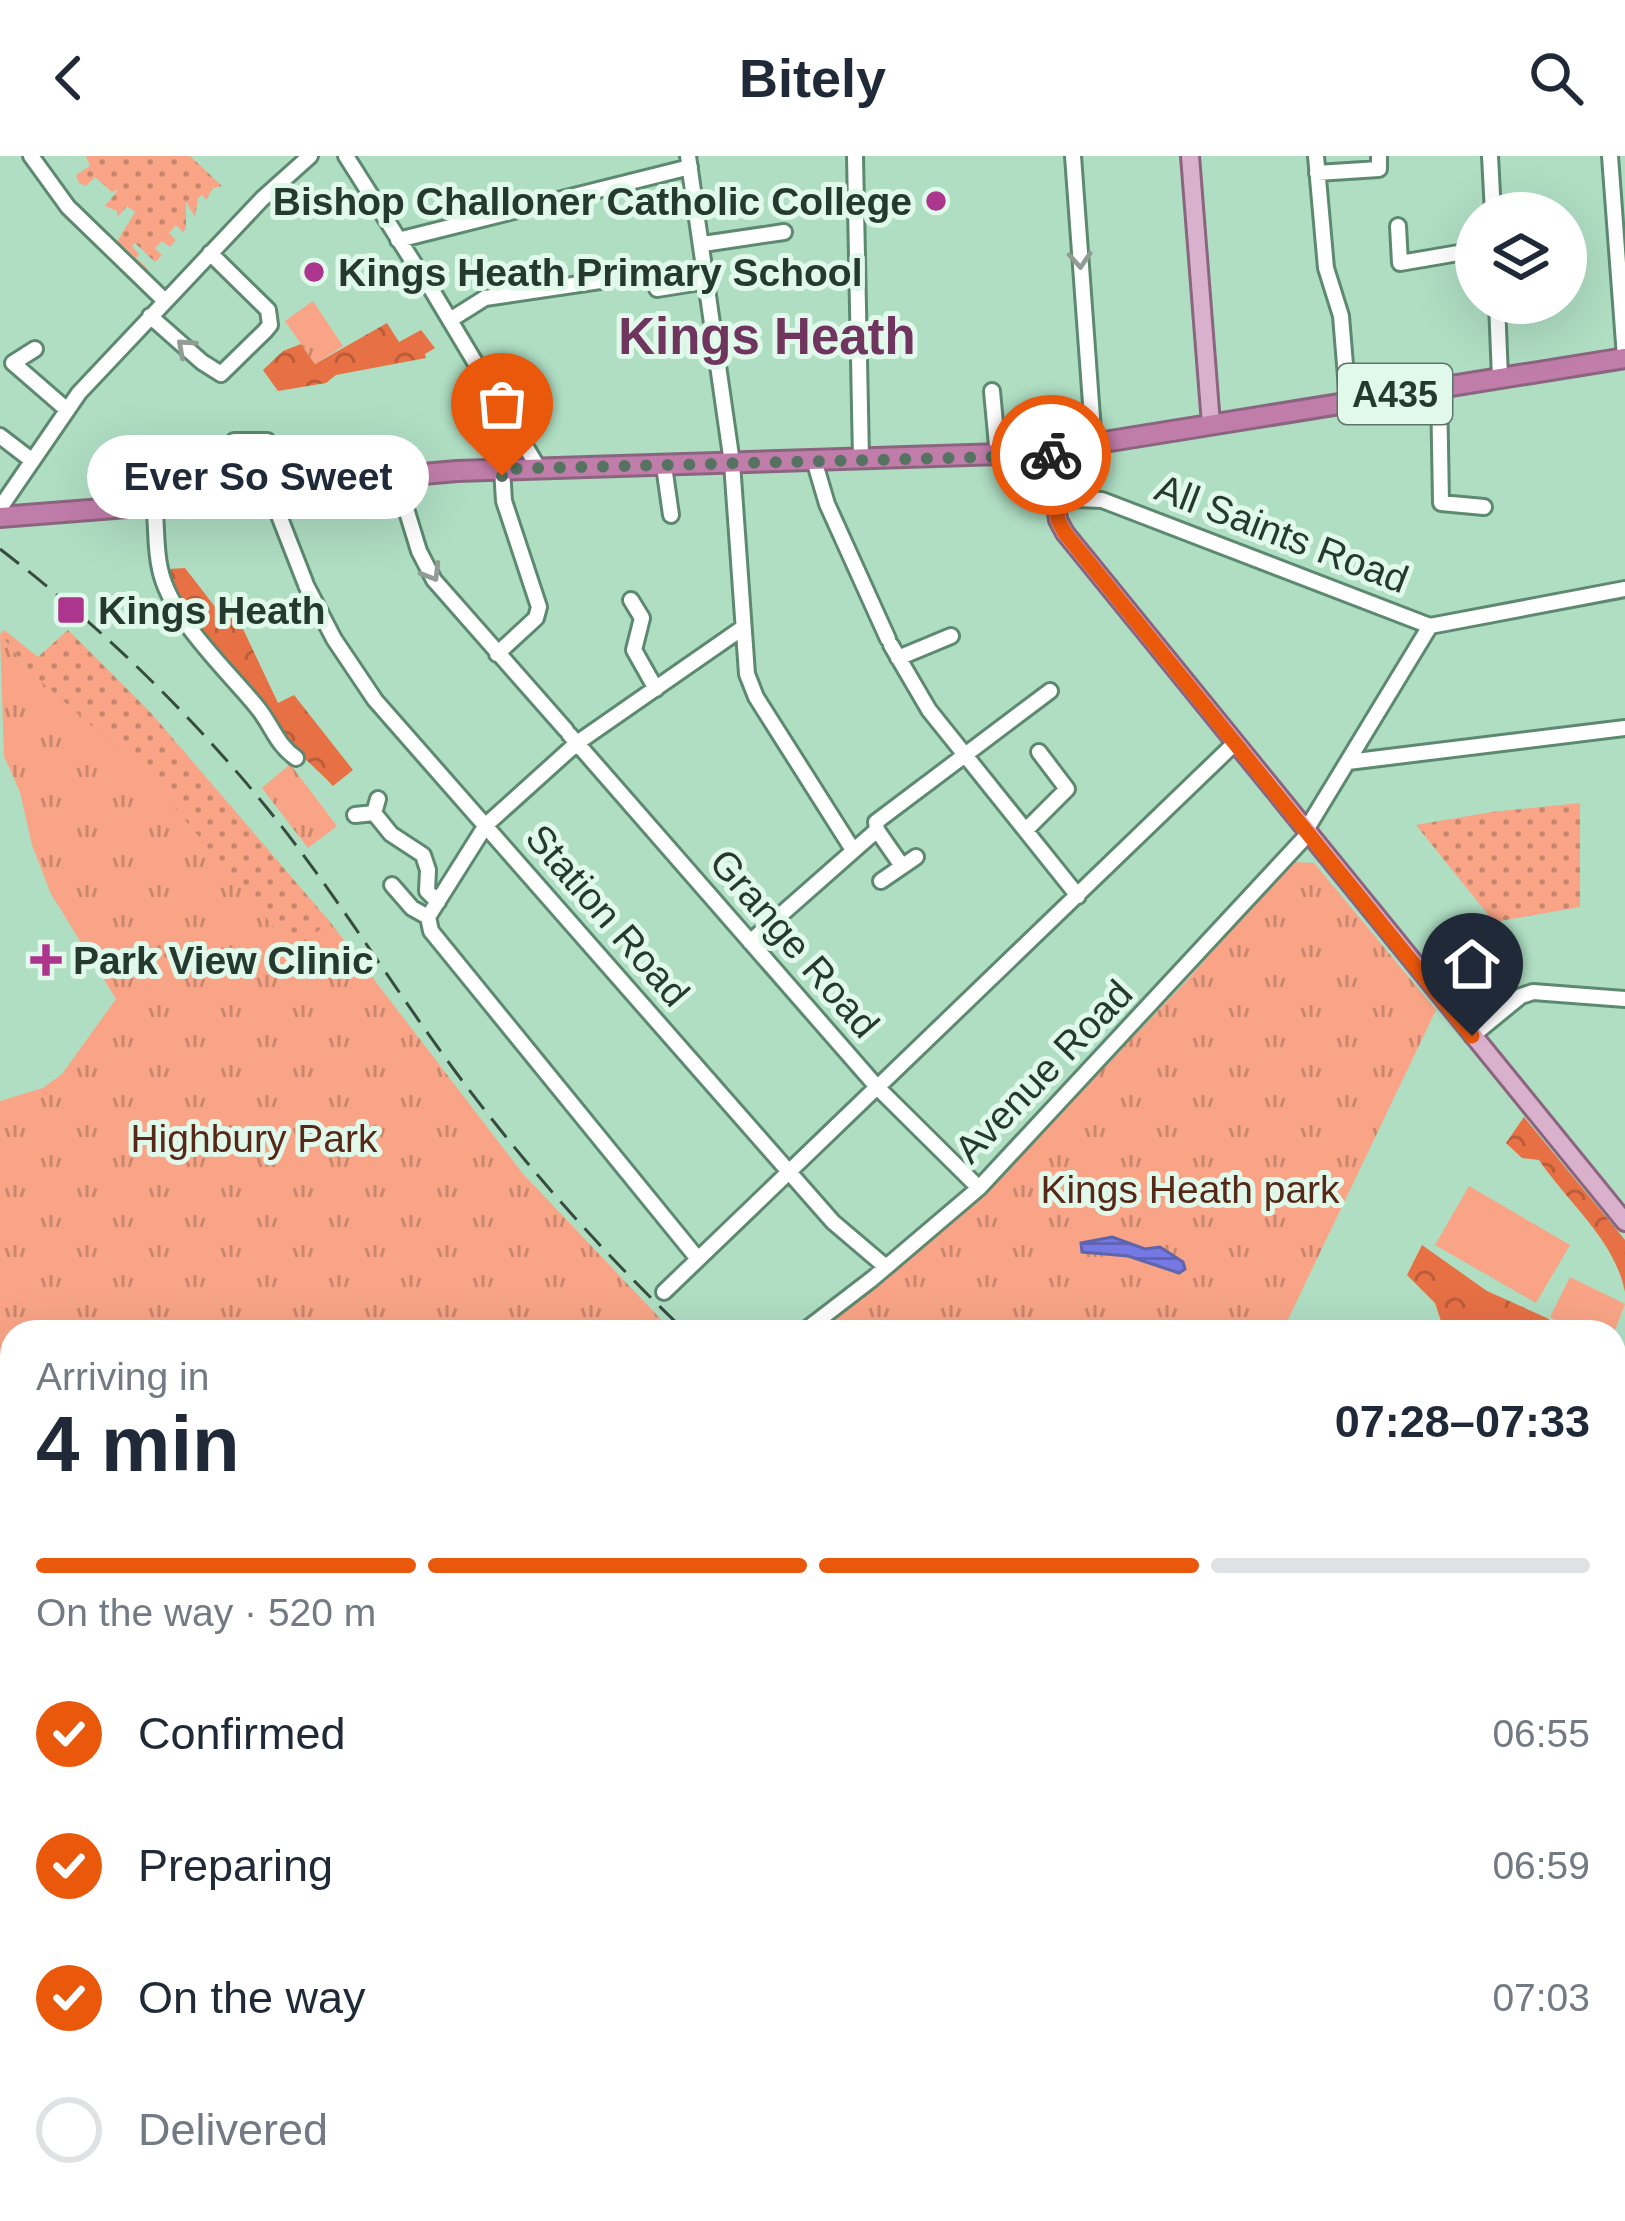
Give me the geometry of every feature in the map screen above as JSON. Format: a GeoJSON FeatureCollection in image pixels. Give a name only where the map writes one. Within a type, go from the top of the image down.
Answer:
{"type":"FeatureCollection","features":[{"type":"Feature","properties":{"kind":"highway","name":"A435"},"geometry":{"type":"LineString","coordinates":[[0,517],[502,469],[664,466],[733,472],[814,460],[1050,451],[1625,357]]}},
{"type":"Feature","properties":{"kind":"main road"},"geometry":{"type":"LineString","coordinates":[[1190,156],[1211,424]]}},
{"type":"Feature","properties":{"kind":"main road"},"geometry":{"type":"LineString","coordinates":[[1050,451],[1056,504],[1065,533],[1625,1222]]}},
{"type":"Feature","properties":{"kind":"street"},"geometry":{"type":"LineString","coordinates":[[31,156],[68,207],[165,301]]}},
{"type":"Feature","properties":{"kind":"street"},"geometry":{"type":"LineString","coordinates":[[0,508],[66,409],[210,253],[310,156]]}},
{"type":"Feature","properties":{"kind":"street"},"geometry":{"type":"LineString","coordinates":[[346,156],[538,469]]}},
{"type":"Feature","properties":{"kind":"street"},"geometry":{"type":"LineString","coordinates":[[855,156],[861,459]]}},
{"type":"Feature","properties":{"kind":"street"},"geometry":{"type":"LineString","coordinates":[[1072,156],[1094,445]]}},
{"type":"Feature","properties":{"kind":"street"},"geometry":{"type":"LineString","coordinates":[[1316,156],[1325,268],[1341,316],[1348,401]]}},
{"type":"Feature","properties":{"kind":"street"},"geometry":{"type":"LineString","coordinates":[[1317,173],[1379,169],[1378,156]]}},
{"type":"Feature","properties":{"kind":"street"},"geometry":{"type":"LineString","coordinates":[[1490,156],[1492,192]]}},
{"type":"Feature","properties":{"kind":"street"},"geometry":{"type":"LineString","coordinates":[[1610,156],[1625,357]]}},
{"type":"Feature","properties":{"kind":"street"},"geometry":{"type":"LineString","coordinates":[[398,241],[689,161],[733,472],[747,674],[756,697],[853,850]]}},
{"type":"Feature","properties":{"kind":"street"},"geometry":{"type":"LineString","coordinates":[[1398,226],[1400,263],[1455,254]]}},
{"type":"Feature","properties":{"kind":"street"},"geometry":{"type":"LineString","coordinates":[[703,244],[784,232]]}},
{"type":"Feature","properties":{"kind":"street"},"geometry":{"type":"LineString","coordinates":[[150,316],[221,374],[265,332],[270,325],[268,310],[210,253]]}},
{"type":"Feature","properties":{"kind":"street"},"geometry":{"type":"LineString","coordinates":[[656,273],[657,289],[707,280]]}},
{"type":"Feature","properties":{"kind":"street"},"geometry":{"type":"LineString","coordinates":[[450,320],[485,298],[600,281]]}},
{"type":"Feature","properties":{"kind":"street"},"geometry":{"type":"LineString","coordinates":[[1498,324],[1500,378]]}},
{"type":"Feature","properties":{"kind":"street"},"geometry":{"type":"LineString","coordinates":[[34,349],[14,363],[66,409]]}},
{"type":"Feature","properties":{"kind":"street"},"geometry":{"type":"LineString","coordinates":[[1439,388],[1441,503],[1484,507]]}},
{"type":"Feature","properties":{"kind":"street"},"geometry":{"type":"LineString","coordinates":[[992,391],[998,456]]}},
{"type":"Feature","properties":{"kind":"street"},"geometry":{"type":"LineString","coordinates":[[0,436],[30,459]]}},
{"type":"Feature","properties":{"kind":"street","name":"Station Road"},"geometry":{"type":"LineString","coordinates":[[234,441],[264,439],[306,584],[356,675],[833,1222],[886,1268]]}},
{"type":"Feature","properties":{"kind":"street"},"geometry":{"type":"LineString","coordinates":[[814,460],[827,504],[892,648],[929,710],[1078,896]]}},
{"type":"Feature","properties":{"kind":"street"},"geometry":{"type":"LineString","coordinates":[[664,466],[671,515]]}},
{"type":"Feature","properties":{"kind":"street"},"geometry":{"type":"LineString","coordinates":[[497,654],[536,618],[539,607],[504,501],[502,469]]}},
{"type":"Feature","properties":{"kind":"street","name":"Grange Road"},"geometry":{"type":"LineString","coordinates":[[396,476],[419,551],[434,580],[750,942],[979,1188]]}},
{"type":"Feature","properties":{"kind":"street","name":"All Saints Road"},"geometry":{"type":"LineString","coordinates":[[1056,504],[1102,500],[1430,626],[1625,589]]}},
{"type":"Feature","properties":{"kind":"street"},"geometry":{"type":"LineString","coordinates":[[154,504],[160,572],[167,588],[225,674],[255,704],[282,748],[296,758]]}},
{"type":"Feature","properties":{"kind":"street"},"geometry":{"type":"LineString","coordinates":[[631,600],[642,618],[634,640],[635,655],[656,689]]}},
{"type":"Feature","properties":{"kind":"street","name":"Avenue Road"},"geometry":{"type":"LineString","coordinates":[[819,1320],[979,1188],[1307,832],[1430,626]]}},
{"type":"Feature","properties":{"kind":"street"},"geometry":{"type":"LineString","coordinates":[[698,1259],[431,931],[428,917],[486,825],[570,736],[656,689],[741,629]]}},
{"type":"Feature","properties":{"kind":"street"},"geometry":{"type":"LineString","coordinates":[[892,648],[951,637]]}},
{"type":"Feature","properties":{"kind":"street"},"geometry":{"type":"LineString","coordinates":[[902,866],[876,822],[1050,691]]}},
{"type":"Feature","properties":{"kind":"street"},"geometry":{"type":"LineString","coordinates":[[1348,762],[1625,728]]}},
{"type":"Feature","properties":{"kind":"street"},"geometry":{"type":"LineString","coordinates":[[664,1292],[1235,743]]}},
{"type":"Feature","properties":{"kind":"street"},"geometry":{"type":"LineString","coordinates":[[1026,830],[1067,789],[1039,752]]}},
{"type":"Feature","properties":{"kind":"street"},"geometry":{"type":"LineString","coordinates":[[356,815],[376,806],[391,835],[423,855],[427,891],[438,902]]}},
{"type":"Feature","properties":{"kind":"street"},"geometry":{"type":"LineString","coordinates":[[750,942],[877,830]]}},
{"type":"Feature","properties":{"kind":"street"},"geometry":{"type":"LineString","coordinates":[[881,881],[916,857]]}},
{"type":"Feature","properties":{"kind":"street"},"geometry":{"type":"LineString","coordinates":[[392,885],[412,908],[428,917]]}},
{"type":"Feature","properties":{"kind":"street"},"geometry":{"type":"LineString","coordinates":[[1472,1036],[1521,996],[1533,992],[1625,1000]]}},
{"type":"Feature","properties":{"kind":"green space"},"geometry":{"type":"Polygon","coordinates":[[[86,156],[190,156],[222,186],[213,188],[206,200],[202,195],[198,198],[195,217],[186,202],[186,229],[183,232],[176,225],[169,233],[176,240],[170,247],[162,241],[155,248],[162,255],[155,262],[135,243],[132,246],[148,269],[144,273],[115,245],[135,212],[127,206],[117,218],[117,211],[105,206],[119,189],[112,192],[95,177],[86,186],[79,183],[76,175],[90,166],[86,156]]]}},
{"type":"Feature","properties":{"kind":"green space"},"geometry":{"type":"Polygon","coordinates":[[[313,301],[343,346],[315,364],[285,321],[313,301]]]}},
{"type":"Feature","properties":{"kind":"green space"},"geometry":{"type":"Polygon","coordinates":[[[387,323],[399,342],[421,330],[435,348],[426,358],[278,391],[263,370],[283,351],[301,344],[315,364],[387,323]]]}},
{"type":"Feature","properties":{"kind":"green space"},"geometry":{"type":"Polygon","coordinates":[[[185,568],[226,621],[236,614],[278,703],[294,695],[353,770],[333,786],[286,740],[196,622],[169,569],[185,568]]]}},
{"type":"Feature","properties":{"kind":"green space"},"geometry":{"type":"Polygon","coordinates":[[[4,630],[38,657],[68,630],[151,713],[330,922],[294,951],[30,672],[0,634],[4,630]]]}},
{"type":"Feature","properties":{"kind":"green space","name":"Highbury Park"},"geometry":{"type":"Polygon","coordinates":[[[0,634],[30,672],[146,773],[293,950],[330,922],[523,1174],[662,1320],[0,1320],[0,1101],[43,1088],[62,1074],[116,999],[51,894],[4,756],[0,634]]]}},
{"type":"Feature","properties":{"kind":"green space"},"geometry":{"type":"Polygon","coordinates":[[[290,764],[337,826],[308,848],[262,788],[290,764]]]}},
{"type":"Feature","properties":{"kind":"green space"},"geometry":{"type":"Polygon","coordinates":[[[1580,803],[1580,907],[1494,922],[1416,825],[1492,812],[1580,803]]]}},
{"type":"Feature","properties":{"kind":"green space","name":"Kings Heath park"},"geometry":{"type":"Polygon","coordinates":[[[1290,862],[1314,863],[1436,1010],[1288,1320],[833,1320],[1012,1165],[1190,977],[1290,862]]]}},
{"type":"Feature","properties":{"kind":"green space"},"geometry":{"type":"Polygon","coordinates":[[[1524,1117],[1625,1240],[1625,1292],[1611,1255],[1539,1160],[1522,1158],[1506,1143],[1524,1117]]]}},
{"type":"Feature","properties":{"kind":"green space"},"geometry":{"type":"Polygon","coordinates":[[[1469,1186],[1570,1245],[1536,1303],[1435,1245],[1469,1186]]]}},
{"type":"Feature","properties":{"kind":"green space"},"geometry":{"type":"Polygon","coordinates":[[[1422,1245],[1487,1291],[1549,1319],[1441,1320],[1435,1303],[1407,1275],[1422,1245]]]}},
{"type":"Feature","properties":{"kind":"green space"},"geometry":{"type":"Polygon","coordinates":[[[1570,1277],[1625,1304],[1619,1320],[1550,1317],[1570,1277]]]}},
{"type":"Feature","properties":{"kind":"shaded area"},"geometry":{"type":"Polygon","coordinates":[[[1112,1237],[1145,1249],[1160,1247],[1183,1262],[1185,1269],[1179,1273],[1128,1256],[1082,1252],[1081,1243],[1112,1237]]]}},
{"type":"Feature","properties":{"kind":"railway"},"geometry":{"type":"LineString","coordinates":[[0,549],[141,671],[237,772],[315,871],[506,1137],[593,1238],[674,1320]]}},
{"type":"Feature","properties":{"kind":"way so far"},"geometry":{"type":"LineString","coordinates":[[502,476],[502,469],[992,457],[1050,451],[1051,455]]}},
{"type":"Feature","properties":{"kind":"place","name":"Bishop Challoner Catholic College"},"geometry":{"type":"Point","coordinates":[936,201]}},
{"type":"Feature","properties":{"kind":"place","name":"Kings Heath Primary School"},"geometry":{"type":"Point","coordinates":[314,272]}},
{"type":"Feature","properties":{"kind":"place","name":"Ever So Sweet"},"geometry":{"type":"Point","coordinates":[502,476]}},
{"type":"Feature","properties":{"kind":"place","name":"Kings Heath"},"geometry":{"type":"Point","coordinates":[71,610]}},
{"type":"Feature","properties":{"kind":"place","name":"Park View Clinic"},"geometry":{"type":"Point","coordinates":[46,960]}},
{"type":"Feature","properties":{"kind":"district","name":"Kings Heath"},"geometry":{"type":"Point","coordinates":[767,336]}},
{"type":"Feature","properties":{"kind":"route"},"geometry":{"type":"LineString","coordinates":[[1051,455],[1058,520],[1065,533],[1472,1036]]}}]}
